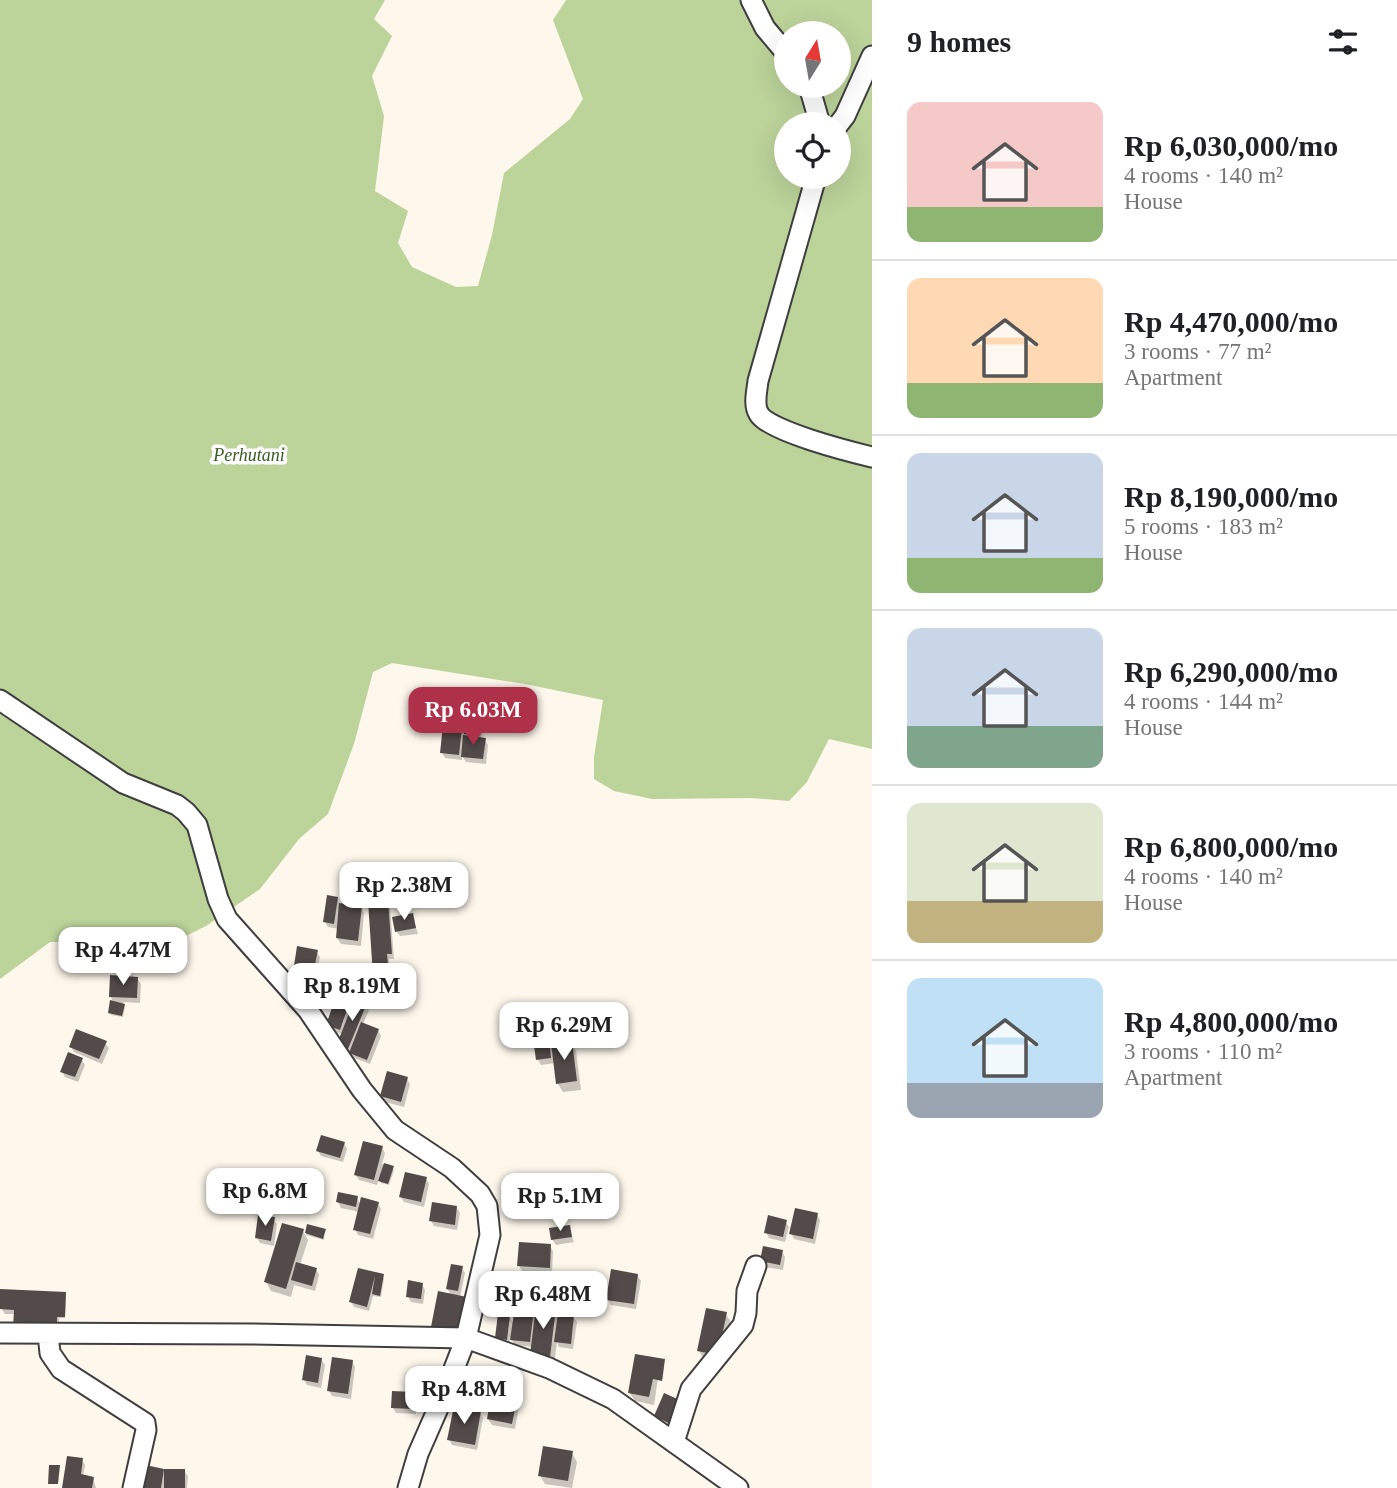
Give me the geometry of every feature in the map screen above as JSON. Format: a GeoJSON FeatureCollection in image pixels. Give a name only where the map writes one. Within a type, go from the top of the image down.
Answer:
{"type":"FeatureCollection","features":[{"type":"Feature","properties":{"kind":"street"},"geometry":{"type":"LineString","coordinates":[[751,0],[765,28],[774,38]]}},
{"type":"Feature","properties":{"kind":"street"},"geometry":{"type":"LineString","coordinates":[[847,112],[872,56]]}},
{"type":"Feature","properties":{"kind":"street"},"geometry":{"type":"LineString","coordinates":[[813,189],[758,381],[756,408],[759,416],[769,424],[838,449],[872,457]]}},
{"type":"Feature","properties":{"kind":"street"},"geometry":{"type":"LineString","coordinates":[[0,700],[123,783],[177,805],[186,812],[197,825],[218,899],[227,919],[308,1010],[362,1090],[395,1130],[452,1168],[480,1194],[489,1217],[490,1235],[466,1338],[418,1454],[408,1488]]}},
{"type":"Feature","properties":{"kind":"street"},"geometry":{"type":"LineString","coordinates":[[674,1442],[691,1389],[743,1325],[747,1291],[756,1266]]}},
{"type":"Feature","properties":{"kind":"street"},"geometry":{"type":"LineString","coordinates":[[0,1333],[466,1338],[550,1367],[613,1399],[738,1488]]}},
{"type":"Feature","properties":{"kind":"street"},"geometry":{"type":"LineString","coordinates":[[48,1334],[50,1353],[61,1369],[145,1423],[146,1430],[133,1488]]}},
{"type":"Feature","properties":{"kind":"green space","name":"Perhutani"},"geometry":{"type":"Polygon","coordinates":[[[0,0],[385,0],[374,19],[392,36],[372,76],[384,116],[375,191],[408,211],[398,243],[412,267],[456,287],[478,286],[492,235],[504,173],[570,119],[583,99],[553,20],[566,0],[872,0],[872,749],[829,739],[807,782],[789,801],[751,798],[652,799],[614,791],[594,779],[594,757],[603,700],[525,684],[392,663],[373,672],[354,744],[328,814],[299,839],[260,889],[206,926],[155,951],[123,954],[83,942],[50,942],[0,979],[0,0]]]}},
{"type":"Feature","properties":{"kind":"building"},"geometry":{"type":"Polygon","coordinates":[[[444,716],[463,718],[459,755],[440,753],[444,716]]]}},
{"type":"Feature","properties":{"kind":"building"},"geometry":{"type":"Polygon","coordinates":[[[465,718],[480,719],[479,735],[464,734],[465,718]]]}},
{"type":"Feature","properties":{"kind":"building"},"geometry":{"type":"Polygon","coordinates":[[[463,735],[486,738],[483,759],[461,757],[463,735]]]}},
{"type":"Feature","properties":{"kind":"building"},"geometry":{"type":"Polygon","coordinates":[[[327,895],[338,897],[334,924],[323,922],[327,895]]]}},
{"type":"Feature","properties":{"kind":"building"},"geometry":{"type":"Polygon","coordinates":[[[388,900],[392,954],[387,954],[389,975],[373,976],[368,901],[388,900]]]}},
{"type":"Feature","properties":{"kind":"building"},"geometry":{"type":"Polygon","coordinates":[[[339,903],[362,906],[358,941],[336,938],[339,903]]]}},
{"type":"Feature","properties":{"kind":"building"},"geometry":{"type":"Polygon","coordinates":[[[413,913],[416,928],[395,932],[392,917],[413,913]]]}},
{"type":"Feature","properties":{"kind":"building"},"geometry":{"type":"Polygon","coordinates":[[[297,946],[318,950],[314,969],[294,966],[297,946]]]}},
{"type":"Feature","properties":{"kind":"building"},"geometry":{"type":"Polygon","coordinates":[[[110,975],[138,977],[137,998],[109,997],[110,975]]]}},
{"type":"Feature","properties":{"kind":"building"},"geometry":{"type":"Polygon","coordinates":[[[336,996],[350,1001],[340,1030],[326,1025],[336,996]]]}},
{"type":"Feature","properties":{"kind":"building"},"geometry":{"type":"Polygon","coordinates":[[[355,998],[367,1003],[348,1049],[337,1044],[355,998]]]}},
{"type":"Feature","properties":{"kind":"building"},"geometry":{"type":"Polygon","coordinates":[[[110,1000],[125,1004],[122,1016],[108,1013],[110,1000]]]}},
{"type":"Feature","properties":{"kind":"building"},"geometry":{"type":"Polygon","coordinates":[[[361,1022],[379,1029],[367,1060],[349,1053],[361,1022]]]}},
{"type":"Feature","properties":{"kind":"building"},"geometry":{"type":"Polygon","coordinates":[[[76,1029],[107,1041],[99,1059],[69,1047],[76,1029]]]}},
{"type":"Feature","properties":{"kind":"building"},"geometry":{"type":"Polygon","coordinates":[[[549,1036],[551,1058],[536,1060],[533,1038],[549,1036]]]}},
{"type":"Feature","properties":{"kind":"building"},"geometry":{"type":"Polygon","coordinates":[[[572,1041],[577,1081],[556,1084],[551,1043],[572,1041]]]}},
{"type":"Feature","properties":{"kind":"building"},"geometry":{"type":"Polygon","coordinates":[[[68,1052],[83,1058],[75,1077],[60,1072],[68,1052]]]}},
{"type":"Feature","properties":{"kind":"building"},"geometry":{"type":"Polygon","coordinates":[[[387,1071],[408,1077],[401,1102],[380,1096],[387,1071]]]}},
{"type":"Feature","properties":{"kind":"building"},"geometry":{"type":"Polygon","coordinates":[[[321,1135],[345,1142],[340,1158],[316,1151],[321,1135]]]}},
{"type":"Feature","properties":{"kind":"building"},"geometry":{"type":"Polygon","coordinates":[[[363,1141],[383,1146],[374,1180],[354,1175],[363,1141]]]}},
{"type":"Feature","properties":{"kind":"building"},"geometry":{"type":"Polygon","coordinates":[[[384,1163],[394,1166],[388,1184],[378,1181],[384,1163]]]}},
{"type":"Feature","properties":{"kind":"building"},"geometry":{"type":"Polygon","coordinates":[[[405,1172],[427,1177],[421,1202],[399,1197],[405,1172]]]}},
{"type":"Feature","properties":{"kind":"building"},"geometry":{"type":"Polygon","coordinates":[[[338,1192],[358,1196],[356,1207],[336,1202],[338,1192]]]}},
{"type":"Feature","properties":{"kind":"building"},"geometry":{"type":"Polygon","coordinates":[[[361,1197],[379,1202],[370,1234],[353,1230],[361,1197]]]}},
{"type":"Feature","properties":{"kind":"building"},"geometry":{"type":"Polygon","coordinates":[[[432,1202],[457,1206],[455,1225],[429,1221],[432,1202]]]}},
{"type":"Feature","properties":{"kind":"building"},"geometry":{"type":"Polygon","coordinates":[[[795,1208],[818,1213],[813,1239],[789,1234],[795,1208]]]}},
{"type":"Feature","properties":{"kind":"building"},"geometry":{"type":"Polygon","coordinates":[[[258,1215],[275,1217],[271,1241],[255,1238],[258,1215]]]}},
{"type":"Feature","properties":{"kind":"building"},"geometry":{"type":"Polygon","coordinates":[[[768,1215],[787,1220],[783,1237],[764,1233],[768,1215]]]}},
{"type":"Feature","properties":{"kind":"building"},"geometry":{"type":"Polygon","coordinates":[[[282,1223],[304,1229],[286,1289],[264,1282],[282,1223]]]}},
{"type":"Feature","properties":{"kind":"building"},"geometry":{"type":"Polygon","coordinates":[[[307,1224],[326,1229],[323,1239],[305,1233],[307,1224]]]}},
{"type":"Feature","properties":{"kind":"building"},"geometry":{"type":"Polygon","coordinates":[[[570,1225],[572,1237],[551,1240],[549,1228],[570,1225]]]}},
{"type":"Feature","properties":{"kind":"building"},"geometry":{"type":"Polygon","coordinates":[[[519,1242],[551,1244],[550,1268],[517,1266],[519,1242]]]}},
{"type":"Feature","properties":{"kind":"building"},"geometry":{"type":"Polygon","coordinates":[[[763,1246],[783,1250],[780,1265],[760,1261],[763,1246]]]}},
{"type":"Feature","properties":{"kind":"building"},"geometry":{"type":"Polygon","coordinates":[[[296,1262],[317,1268],[312,1286],[291,1280],[296,1262]]]}},
{"type":"Feature","properties":{"kind":"building"},"geometry":{"type":"Polygon","coordinates":[[[451,1264],[463,1266],[458,1291],[446,1289],[451,1264]]]}},
{"type":"Feature","properties":{"kind":"building"},"geometry":{"type":"Polygon","coordinates":[[[358,1268],[384,1274],[380,1296],[372,1294],[375,1276],[367,1307],[349,1302],[358,1268]]]}},
{"type":"Feature","properties":{"kind":"building"},"geometry":{"type":"Polygon","coordinates":[[[611,1269],[638,1274],[634,1304],[606,1300],[611,1269]]]}},
{"type":"Feature","properties":{"kind":"building"},"geometry":{"type":"Polygon","coordinates":[[[492,1275],[510,1276],[508,1297],[491,1296],[492,1275]]]}},
{"type":"Feature","properties":{"kind":"building"},"geometry":{"type":"Polygon","coordinates":[[[408,1280],[423,1283],[421,1299],[406,1297],[408,1280]]]}},
{"type":"Feature","properties":{"kind":"building"},"geometry":{"type":"Polygon","coordinates":[[[0,1289],[66,1292],[65,1317],[57,1317],[57,1329],[13,1328],[14,1310],[0,1309],[0,1289]]]}},
{"type":"Feature","properties":{"kind":"building"},"geometry":{"type":"Polygon","coordinates":[[[438,1291],[467,1297],[459,1338],[430,1332],[438,1291]]]}},
{"type":"Feature","properties":{"kind":"building"},"geometry":{"type":"Polygon","coordinates":[[[516,1299],[535,1301],[530,1342],[510,1340],[516,1299]]]}},
{"type":"Feature","properties":{"kind":"building"},"geometry":{"type":"Polygon","coordinates":[[[536,1305],[556,1307],[550,1357],[530,1355],[536,1305]]]}},
{"type":"Feature","properties":{"kind":"building"},"geometry":{"type":"Polygon","coordinates":[[[706,1308],[727,1312],[718,1355],[697,1351],[706,1308]]]}},
{"type":"Feature","properties":{"kind":"building"},"geometry":{"type":"Polygon","coordinates":[[[498,1313],[510,1315],[507,1340],[495,1338],[498,1313]]]}},
{"type":"Feature","properties":{"kind":"building"},"geometry":{"type":"Polygon","coordinates":[[[558,1313],[574,1315],[571,1344],[554,1342],[558,1313]]]}},
{"type":"Feature","properties":{"kind":"building"},"geometry":{"type":"Polygon","coordinates":[[[635,1354],[665,1359],[662,1381],[653,1379],[649,1397],[628,1393],[635,1354]]]}},
{"type":"Feature","properties":{"kind":"building"},"geometry":{"type":"Polygon","coordinates":[[[306,1355],[322,1358],[318,1383],[302,1380],[306,1355]]]}},
{"type":"Feature","properties":{"kind":"building"},"geometry":{"type":"Polygon","coordinates":[[[332,1357],[353,1360],[348,1394],[327,1391],[332,1357]]]}},
{"type":"Feature","properties":{"kind":"building"},"geometry":{"type":"Polygon","coordinates":[[[458,1367],[486,1374],[481,1394],[453,1386],[458,1367]]]}},
{"type":"Feature","properties":{"kind":"building"},"geometry":{"type":"Polygon","coordinates":[[[492,1389],[518,1394],[512,1424],[487,1419],[492,1389]]]}},
{"type":"Feature","properties":{"kind":"building"},"geometry":{"type":"Polygon","coordinates":[[[392,1391],[414,1392],[413,1409],[391,1408],[392,1391]]]}},
{"type":"Feature","properties":{"kind":"building"},"geometry":{"type":"Polygon","coordinates":[[[664,1393],[684,1402],[673,1425],[654,1416],[664,1393]]]}},
{"type":"Feature","properties":{"kind":"building"},"geometry":{"type":"Polygon","coordinates":[[[454,1406],[481,1411],[475,1445],[447,1440],[454,1406]]]}},
{"type":"Feature","properties":{"kind":"building"},"geometry":{"type":"Polygon","coordinates":[[[543,1446],[573,1451],[568,1481],[538,1476],[543,1446]]]}},
{"type":"Feature","properties":{"kind":"building"},"geometry":{"type":"Polygon","coordinates":[[[67,1456],[83,1458],[81,1474],[94,1477],[92,1488],[62,1488],[67,1456]]]}},
{"type":"Feature","properties":{"kind":"building"},"geometry":{"type":"Polygon","coordinates":[[[141,1464],[164,1469],[161,1488],[137,1488],[141,1464]]]}},
{"type":"Feature","properties":{"kind":"building"},"geometry":{"type":"Polygon","coordinates":[[[49,1465],[60,1465],[58,1484],[48,1484],[49,1465]]]}},
{"type":"Feature","properties":{"kind":"building"},"geometry":{"type":"Polygon","coordinates":[[[164,1469],[185,1469],[185,1488],[164,1488],[164,1469]]]}}]}
